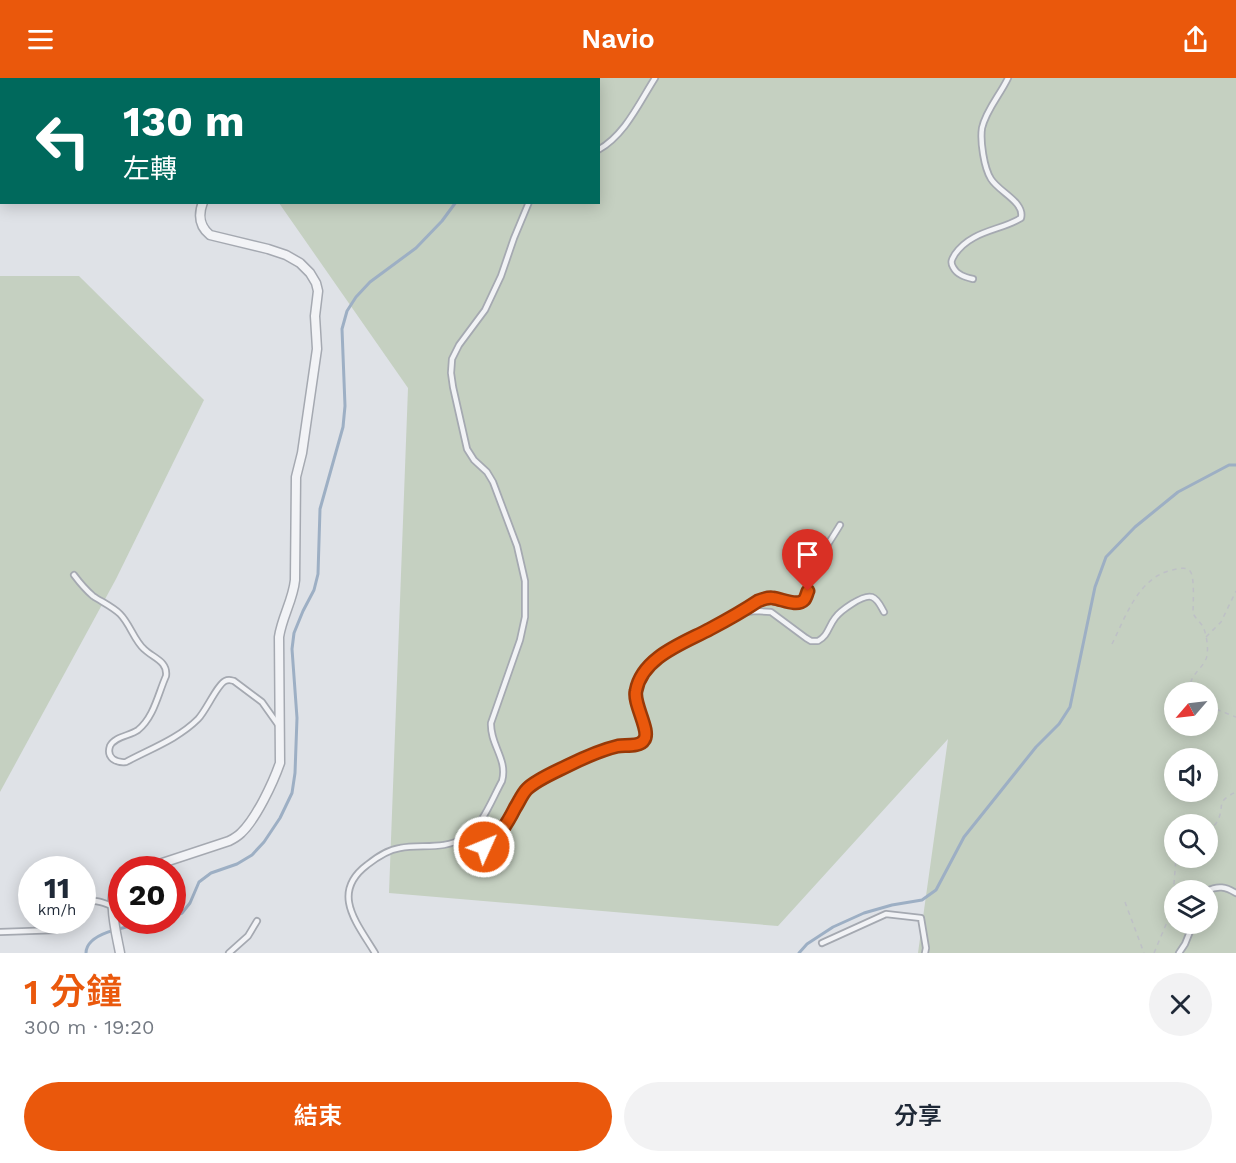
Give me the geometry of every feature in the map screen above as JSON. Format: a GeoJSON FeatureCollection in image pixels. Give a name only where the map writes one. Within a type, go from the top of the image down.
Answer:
{"type":"FeatureCollection","features":[{"type":"Feature","properties":{"kind":"street"},"geometry":{"type":"LineString","coordinates":[[183,856],[229,841],[240,834],[251,821],[274,780],[280,763],[279,637],[280,627],[294,594],[296,477],[302,453],[317,342],[315,316],[318,291],[310,273],[300,263],[286,255],[210,235],[201,224],[199,214],[202,204]]}},
{"type":"Feature","properties":{"kind":"street"},"geometry":{"type":"LineString","coordinates":[[117,934],[120,953]]}},
{"type":"Feature","properties":{"kind":"lane"},"geometry":{"type":"LineString","coordinates":[[600,149],[609,144],[621,132],[655,78]]}},
{"type":"Feature","properties":{"kind":"lane"},"geometry":{"type":"LineString","coordinates":[[973,279],[964,277],[954,269],[951,263],[958,250],[990,229],[1016,221],[1021,218],[1022,213],[1018,204],[999,189],[987,172],[981,139],[982,128],[988,114],[1008,78]]}},
{"type":"Feature","properties":{"kind":"lane"},"geometry":{"type":"LineString","coordinates":[[375,953],[353,915],[349,903],[349,891],[358,872],[386,852],[398,848],[457,842],[473,831],[481,821],[504,775],[502,762],[490,733],[491,723],[520,640],[525,617],[525,581],[517,546],[493,482],[467,449],[453,387],[452,359],[459,345],[485,310],[501,276],[528,204]]}},
{"type":"Feature","properties":{"kind":"lane"},"geometry":{"type":"LineString","coordinates":[[457,842],[462,847],[472,849],[484,847],[494,840],[507,824],[522,795],[529,787],[568,765],[603,750],[639,744],[644,741],[646,731],[638,711],[636,688],[645,672],[657,658],[673,647],[709,630],[765,598],[798,603],[803,601],[818,562],[840,525]]}},
{"type":"Feature","properties":{"kind":"lane"},"geometry":{"type":"LineString","coordinates":[[74,575],[83,587],[123,617],[143,649],[162,662],[167,671],[151,713],[144,723],[138,729],[112,743],[109,748],[113,760],[118,763],[126,762],[180,734],[198,719],[224,681],[229,680],[234,681],[262,702],[281,729]]}},
{"type":"Feature","properties":{"kind":"lane"},"geometry":{"type":"LineString","coordinates":[[738,614],[755,611],[771,612],[806,638],[818,641],[827,634],[836,617],[843,610],[861,599],[873,597],[884,612]]}},
{"type":"Feature","properties":{"kind":"lane"},"geometry":{"type":"LineString","coordinates":[[1218,887],[1225,887],[1236,893]]}},
{"type":"Feature","properties":{"kind":"lane"},"geometry":{"type":"LineString","coordinates":[[822,943],[886,914],[921,918],[925,953]]}},
{"type":"Feature","properties":{"kind":"lane"},"geometry":{"type":"LineString","coordinates":[[229,953],[248,936],[257,921]]}},
{"type":"Feature","properties":{"kind":"lane"},"geometry":{"type":"LineString","coordinates":[[0,932],[18,931]]}},
{"type":"Feature","properties":{"kind":"lane"},"geometry":{"type":"LineString","coordinates":[[1179,953],[1189,934]]}},
{"type":"Feature","properties":{"kind":"path"},"geometry":{"type":"LineString","coordinates":[[1112,644],[1125,616],[1142,588],[1150,580],[1164,572],[1182,568],[1188,570],[1192,574],[1193,614],[1204,627],[1207,656],[1190,682]]}},
{"type":"Feature","properties":{"kind":"path"},"geometry":{"type":"LineString","coordinates":[[1206,637],[1221,622],[1236,591]]}},
{"type":"Feature","properties":{"kind":"path"},"geometry":{"type":"LineString","coordinates":[[1218,710],[1236,717]]}},
{"type":"Feature","properties":{"kind":"path"},"geometry":{"type":"LineString","coordinates":[[1218,821],[1221,803],[1236,792]]}},
{"type":"Feature","properties":{"kind":"path"},"geometry":{"type":"LineString","coordinates":[[1154,953],[1164,930],[1173,896],[1175,868]]}},
{"type":"Feature","properties":{"kind":"path"},"geometry":{"type":"LineString","coordinates":[[1125,902],[1144,953]]}},
{"type":"Feature","properties":{"kind":"green space"},"geometry":{"type":"Polygon","coordinates":[[[600,78],[1236,78],[1236,953],[918,953],[948,739],[778,926],[389,893],[408,388],[280,204],[600,204],[600,78]]]}},
{"type":"Feature","properties":{"kind":"green space"},"geometry":{"type":"Polygon","coordinates":[[[0,276],[79,276],[204,400],[116,579],[0,792],[0,276]]]}},
{"type":"Feature","properties":{"kind":"waterway"},"geometry":{"type":"LineString","coordinates":[[186,908],[199,882],[211,873],[237,864],[252,855],[264,842],[280,818],[292,793],[297,718],[292,649],[294,633],[314,590],[318,574],[320,509],[343,427],[345,406],[342,329],[347,311],[370,282],[416,248],[455,204]]}},
{"type":"Feature","properties":{"kind":"waterway"},"geometry":{"type":"LineString","coordinates":[[799,953],[807,944],[833,927],[864,913],[922,900],[936,890],[964,837],[1036,747],[1059,724],[1070,707],[1095,587],[1106,557],[1135,527],[1178,492],[1229,465],[1236,465]]}},
{"type":"Feature","properties":{"kind":"waterway"},"geometry":{"type":"LineString","coordinates":[[86,953],[88,945],[95,938],[108,932]]}},
{"type":"Feature","properties":{"kind":"route"},"geometry":{"type":"LineString","coordinates":[[484,847],[494,840],[507,824],[522,795],[529,787],[568,765],[603,750],[639,744],[644,741],[646,731],[635,696],[636,688],[645,672],[657,658],[758,601],[772,598],[798,603],[806,598],[808,591]]}}]}
